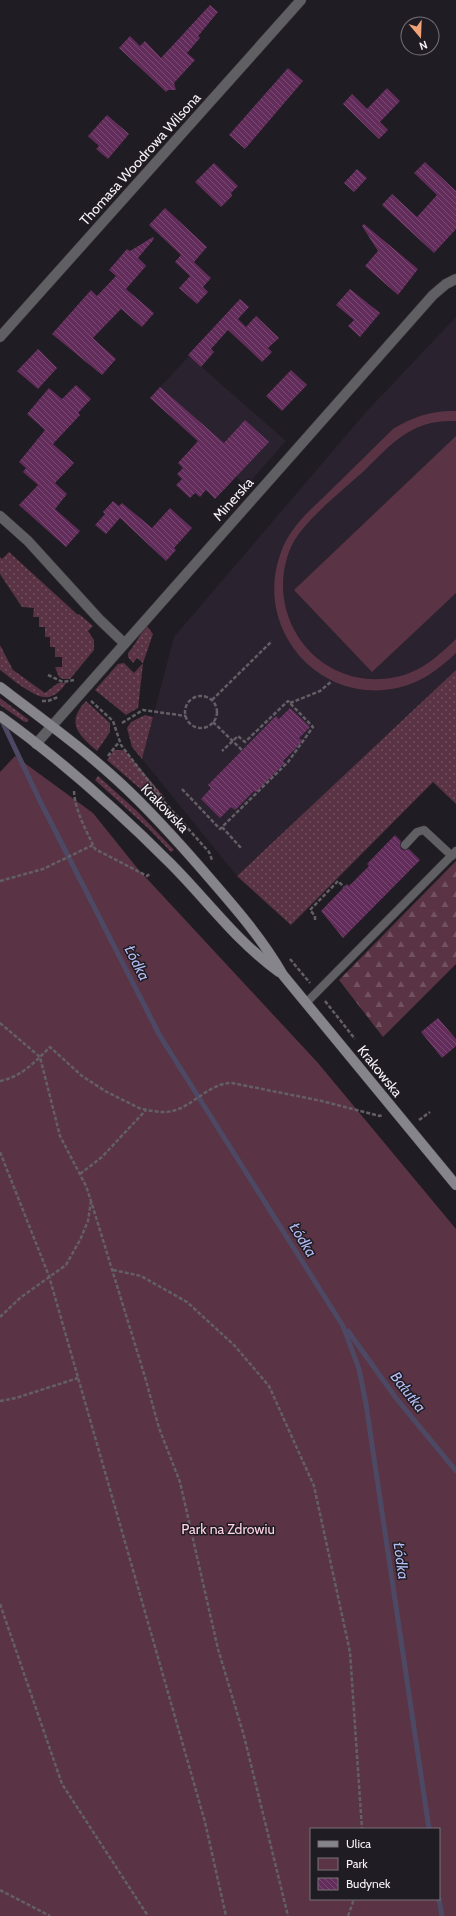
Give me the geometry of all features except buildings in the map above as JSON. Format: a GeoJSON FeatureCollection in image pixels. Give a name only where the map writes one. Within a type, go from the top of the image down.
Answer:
{"type":"FeatureCollection","features":[{"type":"Feature","properties":{"kind":"main road","name":"Krakowska"},"geometry":{"type":"LineString","coordinates":[[0,687],[52,726],[96,762],[138,799],[178,841],[252,927],[269,951],[283,975],[456,1185]]}},
{"type":"Feature","properties":{"kind":"main road","name":"Krakowska"},"geometry":{"type":"LineString","coordinates":[[0,716],[89,786],[171,864],[238,938],[283,975]]}},
{"type":"Feature","properties":{"kind":"street","name":"Thomasa Woodrowa Wilsona"},"geometry":{"type":"LineString","coordinates":[[0,337],[301,0]]}},
{"type":"Feature","properties":{"kind":"street","name":"Minerska"},"geometry":{"type":"LineString","coordinates":[[36,744],[433,295],[446,284],[456,279]]}},
{"type":"Feature","properties":{"kind":"street"},"geometry":{"type":"LineString","coordinates":[[0,516],[23,536],[90,609],[124,643]]}},
{"type":"Feature","properties":{"kind":"lane"},"geometry":{"type":"LineString","coordinates":[[306,1003],[454,854],[424,830],[417,832],[405,845]]}},
{"type":"Feature","properties":{"kind":"path"},"geometry":{"type":"LineString","coordinates":[[212,700],[272,641]]}},
{"type":"Feature","properties":{"kind":"path"},"geometry":{"type":"LineString","coordinates":[[48,675],[62,682],[75,680]]}},
{"type":"Feature","properties":{"kind":"path"},"geometry":{"type":"LineString","coordinates":[[222,751],[238,736],[245,742],[288,701],[290,703],[320,691],[332,681]]}},
{"type":"Feature","properties":{"kind":"path"},"geometry":{"type":"LineString","coordinates":[[41,701],[56,699],[62,694]]}},
{"type":"Feature","properties":{"kind":"path"},"geometry":{"type":"LineString","coordinates":[[200,696],[212,700],[216,708],[216,718],[214,722],[205,727],[191,724],[186,716],[186,707],[191,700],[200,696]]}},
{"type":"Feature","properties":{"kind":"path"},"geometry":{"type":"LineString","coordinates":[[222,827],[288,762],[313,727],[290,703]]}},
{"type":"Feature","properties":{"kind":"path"},"geometry":{"type":"LineString","coordinates":[[122,722],[143,710],[186,716]]}},
{"type":"Feature","properties":{"kind":"path"},"geometry":{"type":"LineString","coordinates":[[214,722],[242,750]]}},
{"type":"Feature","properties":{"kind":"path"},"geometry":{"type":"LineString","coordinates":[[105,758],[119,742]]}},
{"type":"Feature","properties":{"kind":"path"},"geometry":{"type":"LineString","coordinates":[[182,789],[220,828],[222,827],[242,849]]}},
{"type":"Feature","properties":{"kind":"path"},"geometry":{"type":"LineString","coordinates":[[74,791],[79,815],[95,849],[147,876],[151,873]]}},
{"type":"Feature","properties":{"kind":"path"},"geometry":{"type":"LineString","coordinates":[[0,881],[43,870],[93,845]]}},
{"type":"Feature","properties":{"kind":"path"},"geometry":{"type":"LineString","coordinates":[[315,920],[315,916],[310,910],[338,881],[344,887]]}},
{"type":"Feature","properties":{"kind":"path"},"geometry":{"type":"LineString","coordinates":[[0,1023],[40,1057],[60,1136],[92,1201],[159,1428],[180,1482],[218,1649],[244,1736],[288,1916]]}},
{"type":"Feature","properties":{"kind":"path"},"geometry":{"type":"LineString","coordinates":[[0,1081],[14,1077],[23,1072],[50,1047],[71,1068],[98,1086],[139,1108],[146,1110],[164,1112],[172,1110],[188,1104],[222,1083],[232,1083],[315,1100],[380,1116],[391,1107]]}},
{"type":"Feature","properties":{"kind":"path"},"geometry":{"type":"LineString","coordinates":[[80,1174],[102,1157],[146,1110]]}},
{"type":"Feature","properties":{"kind":"path"},"geometry":{"type":"LineString","coordinates":[[416,1122],[430,1112]]}},
{"type":"Feature","properties":{"kind":"path"},"geometry":{"type":"LineString","coordinates":[[0,1152],[49,1276],[203,1814],[226,1916]]}},
{"type":"Feature","properties":{"kind":"path"},"geometry":{"type":"LineString","coordinates":[[0,1317],[49,1276],[66,1265],[80,1240],[88,1221],[92,1201]]}},
{"type":"Feature","properties":{"kind":"path"},"geometry":{"type":"LineString","coordinates":[[113,1270],[141,1276],[187,1302],[234,1345],[269,1386],[308,1472],[314,1486],[350,1652],[362,1828]]}},
{"type":"Feature","properties":{"kind":"path"},"geometry":{"type":"LineString","coordinates":[[0,1401],[16,1398],[78,1378]]}},
{"type":"Feature","properties":{"kind":"path"},"geometry":{"type":"LineString","coordinates":[[0,1604],[62,1784],[148,1916]]}},
{"type":"Feature","properties":{"kind":"path"},"geometry":{"type":"LineString","coordinates":[[0,1890],[50,1916]]}},
{"type":"Feature","properties":{"kind":"path"},"geometry":{"type":"LineString","coordinates":[[348,1916],[354,1900]]}},
{"type":"Feature","properties":{"kind":"shaded area"},"geometry":{"type":"Polygon","coordinates":[[[456,317],[456,672],[237,876],[142,759],[174,637],[366,412],[456,317]]]}},
{"type":"Feature","properties":{"kind":"shaded area"},"geometry":{"type":"Polygon","coordinates":[[[189,356],[286,441],[246,486],[150,398],[189,356]]]}},
{"type":"Feature","properties":{"kind":"green space"},"geometry":{"type":"Polygon","coordinates":[[[456,411],[456,421],[441,421],[427,424],[404,435],[394,442],[313,517],[296,537],[291,547],[284,573],[284,599],[291,623],[304,644],[321,661],[343,673],[368,679],[396,677],[405,675],[429,662],[456,639],[456,653],[429,675],[414,683],[397,688],[369,690],[342,685],[319,673],[300,656],[285,634],[276,609],[274,583],[280,555],[284,545],[289,535],[310,510],[393,429],[423,415],[456,411]]]}},
{"type":"Feature","properties":{"kind":"green space"},"geometry":{"type":"Polygon","coordinates":[[[456,436],[456,593],[372,672],[294,590],[456,436]]]}},
{"type":"Feature","properties":{"kind":"green space"},"geometry":{"type":"Polygon","coordinates":[[[9,552],[78,615],[79,614],[93,626],[88,631],[94,640],[94,650],[70,679],[63,679],[59,677],[55,667],[62,667],[62,657],[55,657],[55,647],[50,647],[50,637],[45,637],[45,627],[39,627],[39,617],[33,617],[34,608],[22,607],[0,574],[0,557],[2,559],[9,552]]]}},
{"type":"Feature","properties":{"kind":"green space"},"geometry":{"type":"Polygon","coordinates":[[[147,626],[153,634],[143,663],[137,658],[133,663],[128,657],[128,653],[147,626]]]}},
{"type":"Feature","properties":{"kind":"green space"},"geometry":{"type":"Polygon","coordinates":[[[0,645],[13,670],[45,693],[58,683],[66,683],[59,692],[49,697],[44,697],[31,692],[0,670],[0,645]]]}},
{"type":"Feature","properties":{"kind":"green space"},"geometry":{"type":"Polygon","coordinates":[[[124,663],[134,673],[143,663],[138,708],[126,715],[95,690],[118,664],[124,663]]]}},
{"type":"Feature","properties":{"kind":"green space"},"geometry":{"type":"Polygon","coordinates":[[[456,670],[456,804],[433,782],[291,925],[237,876],[456,670]]]}},
{"type":"Feature","properties":{"kind":"green space"},"geometry":{"type":"Polygon","coordinates":[[[0,698],[29,720],[27,722],[23,721],[0,705],[0,698]]]}},
{"type":"Feature","properties":{"kind":"green space"},"geometry":{"type":"Polygon","coordinates":[[[86,701],[110,723],[110,732],[97,751],[85,740],[77,728],[76,716],[86,701]]]}},
{"type":"Feature","properties":{"kind":"green space"},"geometry":{"type":"Polygon","coordinates":[[[145,715],[153,717],[142,759],[132,747],[127,728],[131,722],[145,715]]]}},
{"type":"Feature","properties":{"kind":"green space"},"geometry":{"type":"Polygon","coordinates":[[[114,750],[122,750],[126,752],[165,798],[159,805],[107,760],[114,750]]]}},
{"type":"Feature","properties":{"kind":"green space","name":"Park na Zdrowiu"},"geometry":{"type":"Polygon","coordinates":[[[15,756],[93,813],[138,869],[318,1063],[456,1229],[456,1916],[0,1916],[0,772],[15,756]]]}},
{"type":"Feature","properties":{"kind":"green space"},"geometry":{"type":"Polygon","coordinates":[[[98,776],[137,811],[174,850],[171,852],[149,829],[95,780],[98,776]]]}},
{"type":"Feature","properties":{"kind":"green space"},"geometry":{"type":"Polygon","coordinates":[[[456,861],[456,964],[383,1037],[339,980],[456,861]]]}},
{"type":"Feature","properties":{"kind":"waterway","name":"Łódka"},"geometry":{"type":"LineString","coordinates":[[2,721],[40,801],[160,1036],[343,1326],[359,1369],[366,1404],[429,1828]]}},
{"type":"Feature","properties":{"kind":"waterway","name":"Bałutka"},"geometry":{"type":"LineString","coordinates":[[348,1331],[396,1398],[456,1471]]}},
{"type":"Feature","properties":{"kind":"waterway","name":"Łódka"},"geometry":{"type":"LineString","coordinates":[[439,1900],[442,1916]]}}]}
